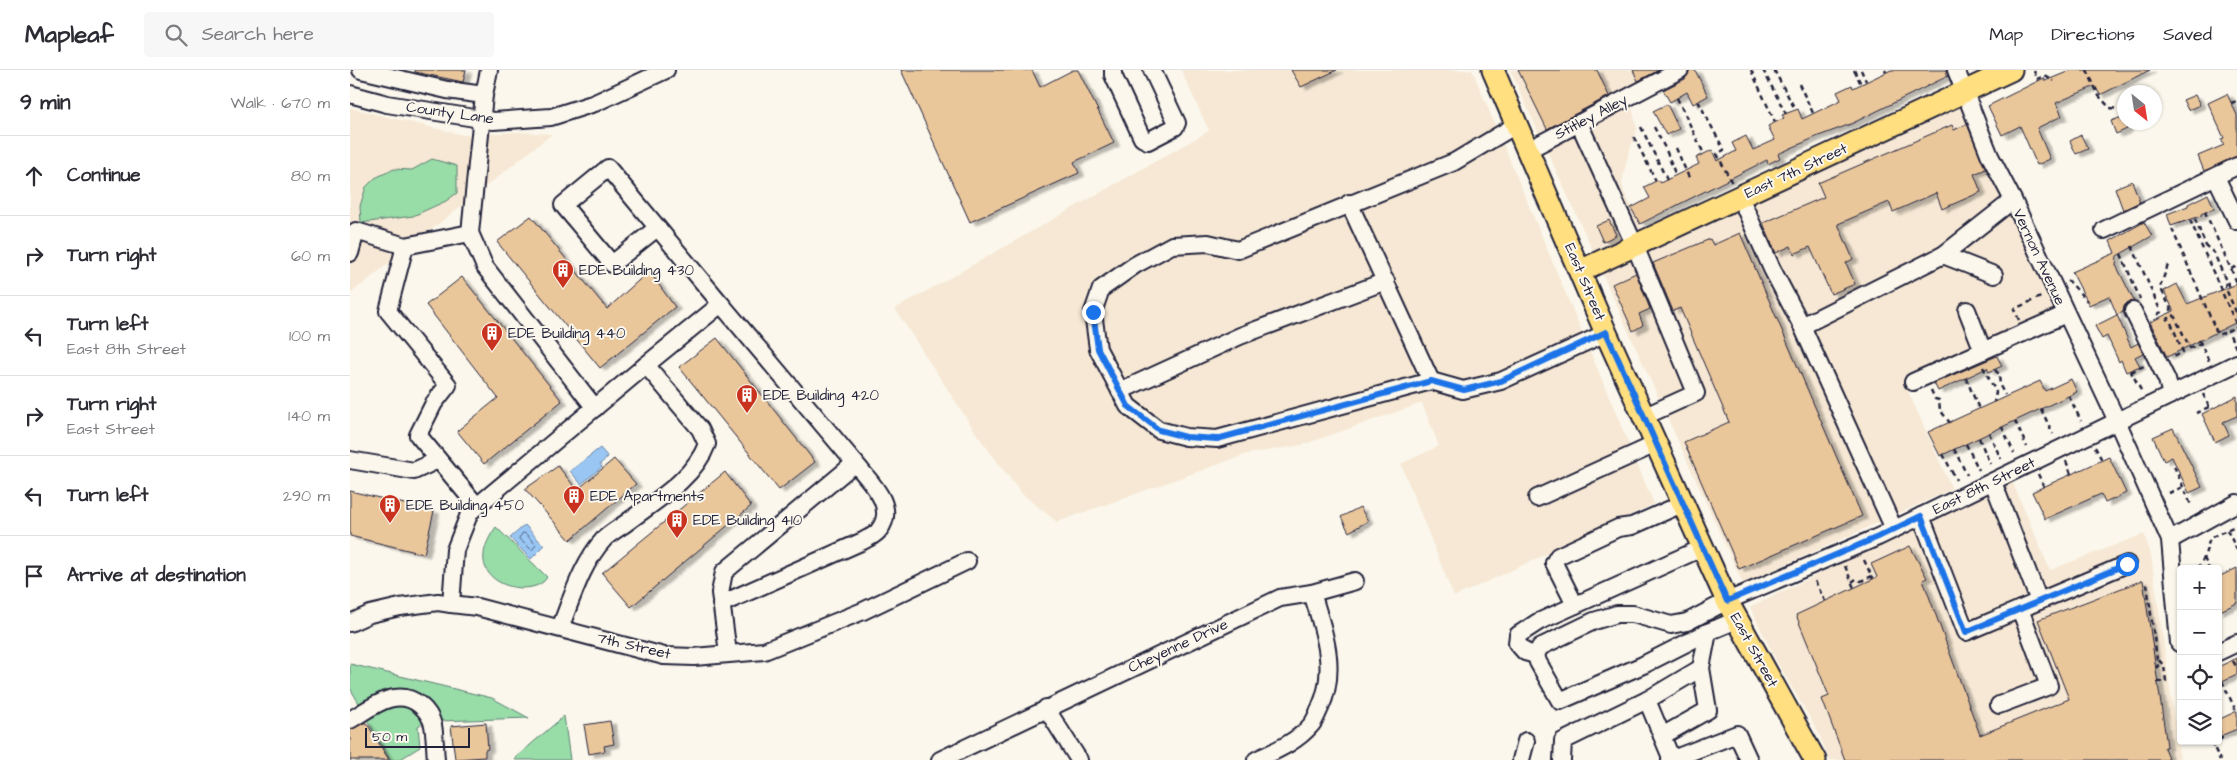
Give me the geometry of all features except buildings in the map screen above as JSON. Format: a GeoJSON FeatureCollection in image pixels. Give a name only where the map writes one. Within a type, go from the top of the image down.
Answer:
{"type":"FeatureCollection","features":[{"type":"Feature","properties":{"kind":"main road","name":"East Street"},"geometry":{"type":"LineString","coordinates":[[1493,70],[1702,548],[1737,620],[1815,760]]}},
{"type":"Feature","properties":{"kind":"main road","name":"East 7th Street"},"geometry":{"type":"LineString","coordinates":[[1580,271],[1635,246],[1737,191],[2011,70]]}},
{"type":"Feature","properties":{"kind":"street"},"geometry":{"type":"LineString","coordinates":[[362,70],[447,90],[484,95]]}},
{"type":"Feature","properties":{"kind":"street"},"geometry":{"type":"LineString","coordinates":[[489,70],[484,95],[470,233],[485,267],[595,408]]}},
{"type":"Feature","properties":{"kind":"street"},"geometry":{"type":"LineString","coordinates":[[1112,70],[1112,75],[1142,138],[1148,141],[1177,123],[1152,70]]}},
{"type":"Feature","properties":{"kind":"street","name":"Stitley Alley"},"geometry":{"type":"LineString","coordinates":[[1528,150],[1680,70]]}},
{"type":"Feature","properties":{"kind":"street","name":"Vernon Avenue"},"geometry":{"type":"LineString","coordinates":[[1956,70],[1990,156],[2013,200],[2117,421],[2170,540],[2177,620]]}},
{"type":"Feature","properties":{"kind":"street","name":"County Lane"},"geometry":{"type":"LineString","coordinates":[[350,94],[387,104],[482,120],[551,117],[595,103],[658,72]]}},
{"type":"Feature","properties":{"kind":"street"},"geometry":{"type":"LineString","coordinates":[[1579,123],[1635,246],[1696,393],[1643,416]]}},
{"type":"Feature","properties":{"kind":"street"},"geometry":{"type":"LineString","coordinates":[[1516,125],[1454,162],[1349,203],[1238,250],[1208,243],[1172,245],[1135,265],[1101,289],[1093,312],[1098,349],[1128,406],[1159,430],[1186,437],[1217,439],[1431,381],[1464,390],[1501,381],[1606,332]]}},
{"type":"Feature","properties":{"kind":"street"},"geometry":{"type":"LineString","coordinates":[[2104,230],[2237,166]]}},
{"type":"Feature","properties":{"kind":"street"},"geometry":{"type":"LineString","coordinates":[[657,228],[612,264],[563,205],[608,168],[884,500],[886,518],[879,531],[863,541],[721,604]]}},
{"type":"Feature","properties":{"kind":"street"},"geometry":{"type":"LineString","coordinates":[[2216,176],[2237,221]]}},
{"type":"Feature","properties":{"kind":"street"},"geometry":{"type":"LineString","coordinates":[[1737,191],[1772,269],[1802,326],[1894,529]]}},
{"type":"Feature","properties":{"kind":"street"},"geometry":{"type":"LineString","coordinates":[[1802,326],[1943,255],[2013,200]]}},
{"type":"Feature","properties":{"kind":"street"},"geometry":{"type":"LineString","coordinates":[[1349,203],[1431,381]]}},
{"type":"Feature","properties":{"kind":"street"},"geometry":{"type":"LineString","coordinates":[[350,253],[356,231],[405,246],[470,233]]}},
{"type":"Feature","properties":{"kind":"street"},"geometry":{"type":"LineString","coordinates":[[405,246],[388,310],[448,385],[434,403],[418,435],[477,506]]}},
{"type":"Feature","properties":{"kind":"street"},"geometry":{"type":"LineString","coordinates":[[1943,255],[1994,275]]}},
{"type":"Feature","properties":{"kind":"street"},"geometry":{"type":"LineString","coordinates":[[1120,391],[1240,336],[1386,281]]}},
{"type":"Feature","properties":{"kind":"street"},"geometry":{"type":"LineString","coordinates":[[451,604],[455,550],[470,512],[721,304]]}},
{"type":"Feature","properties":{"kind":"street"},"geometry":{"type":"LineString","coordinates":[[1967,310],[1979,352]]}},
{"type":"Feature","properties":{"kind":"street"},"geometry":{"type":"LineString","coordinates":[[2133,311],[2167,380],[2171,395]]}},
{"type":"Feature","properties":{"kind":"street"},"geometry":{"type":"LineString","coordinates":[[1919,379],[2066,314]]}},
{"type":"Feature","properties":{"kind":"street","name":"East 8th Street"},"geometry":{"type":"LineString","coordinates":[[1536,655],[1540,647],[1594,621],[1617,614],[1633,614],[1671,625],[1687,622],[1727,601],[1894,529],[1993,482],[2171,395],[2236,356]]}},
{"type":"Feature","properties":{"kind":"street"},"geometry":{"type":"LineString","coordinates":[[560,628],[576,585],[590,559],[605,538],[681,481],[703,456],[708,444],[700,429],[646,365]]}},
{"type":"Feature","properties":{"kind":"street"},"geometry":{"type":"LineString","coordinates":[[1537,498],[1656,444]]}},
{"type":"Feature","properties":{"kind":"street"},"geometry":{"type":"LineString","coordinates":[[350,460],[414,471],[438,460]]}},
{"type":"Feature","properties":{"kind":"street"},"geometry":{"type":"LineString","coordinates":[[728,653],[720,592],[724,572],[854,463]]}},
{"type":"Feature","properties":{"kind":"street"},"geometry":{"type":"LineString","coordinates":[[1993,482],[2039,601]]}},
{"type":"Feature","properties":{"kind":"street"},"geometry":{"type":"LineString","coordinates":[[2170,540],[2237,503]]}},
{"type":"Feature","properties":{"kind":"street"},"geometry":{"type":"LineString","coordinates":[[1575,605],[1554,563],[1558,556],[1618,528],[1632,526],[1682,504]]}},
{"type":"Feature","properties":{"kind":"street"},"geometry":{"type":"LineString","coordinates":[[1921,516],[1966,632],[2127,564]]}},
{"type":"Feature","properties":{"kind":"street"},"geometry":{"type":"LineString","coordinates":[[1702,548],[1538,622],[1518,635],[1517,643],[1520,648],[1536,655],[1560,701],[1643,665],[1708,632],[1737,620]]}},
{"type":"Feature","properties":{"kind":"street","name":"7th Street"},"geometry":{"type":"LineString","coordinates":[[350,623],[370,614],[400,607],[438,602],[477,607],[664,656],[694,657],[764,651],[864,611],[966,561]]}},
{"type":"Feature","properties":{"kind":"street","name":"Cheyenne Drive"},"geometry":{"type":"LineString","coordinates":[[940,760],[1280,598],[1312,593],[1355,581]]}},
{"type":"Feature","properties":{"kind":"street"},"geometry":{"type":"LineString","coordinates":[[1256,760],[1285,747],[1312,725],[1327,692],[1329,666],[1324,630],[1312,593]]}},
{"type":"Feature","properties":{"kind":"street"},"geometry":{"type":"LineString","coordinates":[[1999,705],[2049,686],[2020,609]]}},
{"type":"Feature","properties":{"kind":"street"},"geometry":{"type":"LineString","coordinates":[[1662,736],[1708,710],[1701,668],[1708,632]]}},
{"type":"Feature","properties":{"kind":"street"},"geometry":{"type":"LineString","coordinates":[[2222,650],[2237,643]]}},
{"type":"Feature","properties":{"kind":"street"},"geometry":{"type":"LineString","coordinates":[[1562,760],[1563,741],[1647,700],[1701,668]]}},
{"type":"Feature","properties":{"kind":"street"},"geometry":{"type":"LineString","coordinates":[[350,720],[397,696],[412,699],[426,710],[433,724],[436,760]]}},
{"type":"Feature","properties":{"kind":"street"},"geometry":{"type":"LineString","coordinates":[[1647,700],[1671,760],[1737,734],[1749,760]]}},
{"type":"Feature","properties":{"kind":"street"},"geometry":{"type":"LineString","coordinates":[[1046,708],[1079,760]]}},
{"type":"Feature","properties":{"kind":"street"},"geometry":{"type":"LineString","coordinates":[[1521,760],[1526,741]]}},
{"type":"Feature","properties":{"kind":"path"},"geometry":{"type":"LineString","coordinates":[[1751,70],[1775,122]]}},
{"type":"Feature","properties":{"kind":"path"},"geometry":{"type":"LineString","coordinates":[[1763,70],[1786,114]]}},
{"type":"Feature","properties":{"kind":"path"},"geometry":{"type":"LineString","coordinates":[[1774,70],[1795,109]]}},
{"type":"Feature","properties":{"kind":"path"},"geometry":{"type":"LineString","coordinates":[[1854,70],[1860,84]]}},
{"type":"Feature","properties":{"kind":"path"},"geometry":{"type":"LineString","coordinates":[[1861,70],[1866,82]]}},
{"type":"Feature","properties":{"kind":"path"},"geometry":{"type":"LineString","coordinates":[[2086,70],[2099,96],[2110,108],[2117,109]]}},
{"type":"Feature","properties":{"kind":"path"},"geometry":{"type":"LineString","coordinates":[[2034,71],[2038,80],[2045,76],[2054,80]]}},
{"type":"Feature","properties":{"kind":"path"},"geometry":{"type":"LineString","coordinates":[[1799,84],[1813,114]]}},
{"type":"Feature","properties":{"kind":"path"},"geometry":{"type":"LineString","coordinates":[[1677,98],[1704,154]]}},
{"type":"Feature","properties":{"kind":"path"},"geometry":{"type":"LineString","coordinates":[[1698,101],[1724,150],[1717,154],[1737,191]]}},
{"type":"Feature","properties":{"kind":"path"},"geometry":{"type":"LineString","coordinates":[[2231,104],[2237,101]]}},
{"type":"Feature","properties":{"kind":"path"},"geometry":{"type":"LineString","coordinates":[[1641,127],[1667,180]]}},
{"type":"Feature","properties":{"kind":"path"},"geometry":{"type":"LineString","coordinates":[[1654,127],[1666,150],[1676,176]]}},
{"type":"Feature","properties":{"kind":"path"},"geometry":{"type":"LineString","coordinates":[[1634,137],[1656,181]]}},
{"type":"Feature","properties":{"kind":"path"},"geometry":{"type":"LineString","coordinates":[[1676,148],[1690,180]]}},
{"type":"Feature","properties":{"kind":"path"},"geometry":{"type":"LineString","coordinates":[[2205,212],[2237,282]]}},
{"type":"Feature","properties":{"kind":"path"},"geometry":{"type":"LineString","coordinates":[[2195,218],[2206,246],[2214,254],[2230,287]]}},
{"type":"Feature","properties":{"kind":"path"},"geometry":{"type":"LineString","coordinates":[[2172,228],[2218,335],[2227,329],[2237,326],[2190,220]]}},
{"type":"Feature","properties":{"kind":"path"},"geometry":{"type":"LineString","coordinates":[[2132,246],[2161,312],[2157,316],[2159,318]]}},
{"type":"Feature","properties":{"kind":"path"},"geometry":{"type":"LineString","coordinates":[[2168,266],[2160,287],[2190,348],[2200,342],[2209,361]]}},
{"type":"Feature","properties":{"kind":"path"},"geometry":{"type":"LineString","coordinates":[[2231,269],[2237,266]]}},
{"type":"Feature","properties":{"kind":"path"},"geometry":{"type":"LineString","coordinates":[[2226,281],[2225,287],[2237,314]]}},
{"type":"Feature","properties":{"kind":"path"},"geometry":{"type":"LineString","coordinates":[[2024,332],[2014,309],[2055,290]]}},
{"type":"Feature","properties":{"kind":"path"},"geometry":{"type":"LineString","coordinates":[[2166,320],[2169,318],[2183,352],[2174,356],[2178,365]]}},
{"type":"Feature","properties":{"kind":"path"},"geometry":{"type":"LineString","coordinates":[[2227,329],[2236,356]]}},
{"type":"Feature","properties":{"kind":"path"},"geometry":{"type":"LineString","coordinates":[[1979,352],[1996,392],[1994,402]]}},
{"type":"Feature","properties":{"kind":"path"},"geometry":{"type":"LineString","coordinates":[[1995,370],[2000,374],[2000,386],[2005,396]]}},
{"type":"Feature","properties":{"kind":"path"},"geometry":{"type":"LineString","coordinates":[[2130,370],[2142,392]]}},
{"type":"Feature","properties":{"kind":"path"},"geometry":{"type":"LineString","coordinates":[[1966,378],[1979,409]]}},
{"type":"Feature","properties":{"kind":"path"},"geometry":{"type":"LineString","coordinates":[[1919,379],[1935,399],[1941,403],[1940,410],[1950,422]]}},
{"type":"Feature","properties":{"kind":"path"},"geometry":{"type":"LineString","coordinates":[[2196,413],[2210,408],[2203,393]]}},
{"type":"Feature","properties":{"kind":"path"},"geometry":{"type":"LineString","coordinates":[[2069,396],[2081,421]]}},
{"type":"Feature","properties":{"kind":"path"},"geometry":{"type":"LineString","coordinates":[[2041,409],[2054,434]]}},
{"type":"Feature","properties":{"kind":"path"},"geometry":{"type":"LineString","coordinates":[[2015,421],[2027,447]]}},
{"type":"Feature","properties":{"kind":"path"},"geometry":{"type":"LineString","coordinates":[[2002,428],[2014,453]]}},
{"type":"Feature","properties":{"kind":"path"},"geometry":{"type":"LineString","coordinates":[[1989,433],[2001,459]]}},
{"type":"Feature","properties":{"kind":"path"},"geometry":{"type":"LineString","coordinates":[[1978,438],[1990,464]]}},
{"type":"Feature","properties":{"kind":"path"},"geometry":{"type":"LineString","coordinates":[[1966,444],[1979,470]]}},
{"type":"Feature","properties":{"kind":"path"},"geometry":{"type":"LineString","coordinates":[[2095,446],[2102,460]]}},
{"type":"Feature","properties":{"kind":"path"},"geometry":{"type":"LineString","coordinates":[[1954,450],[1966,475]]}},
{"type":"Feature","properties":{"kind":"path"},"geometry":{"type":"LineString","coordinates":[[1944,454],[1956,480]]}},
{"type":"Feature","properties":{"kind":"path"},"geometry":{"type":"LineString","coordinates":[[2065,460],[2071,474]]}},
{"type":"Feature","properties":{"kind":"path"},"geometry":{"type":"LineString","coordinates":[[2174,466],[2191,505]]}},
{"type":"Feature","properties":{"kind":"path"},"geometry":{"type":"LineString","coordinates":[[2038,473],[2044,487]]}},
{"type":"Feature","properties":{"kind":"path"},"geometry":{"type":"LineString","coordinates":[[2169,493],[2184,486]]}},
{"type":"Feature","properties":{"kind":"path"},"geometry":{"type":"LineString","coordinates":[[2200,565],[2204,558],[2210,538],[2237,525]]}},
{"type":"Feature","properties":{"kind":"path"},"geometry":{"type":"LineString","coordinates":[[2227,530],[2237,550]]}},
{"type":"Feature","properties":{"kind":"path"},"geometry":{"type":"LineString","coordinates":[[1852,582],[1856,579],[1861,581],[1872,577],[1863,556]]}},
{"type":"Feature","properties":{"kind":"path"},"geometry":{"type":"LineString","coordinates":[[2204,558],[2207,565]]}},
{"type":"Feature","properties":{"kind":"path"},"geometry":{"type":"LineString","coordinates":[[1844,565],[1854,588]]}},
{"type":"Feature","properties":{"kind":"path"},"geometry":{"type":"LineString","coordinates":[[1814,579],[1825,601]]}},
{"type":"Feature","properties":{"kind":"path"},"geometry":{"type":"LineString","coordinates":[[2147,584],[2158,667],[2155,667]]}},
{"type":"Feature","properties":{"kind":"path"},"geometry":{"type":"LineString","coordinates":[[2157,658],[2164,666],[2166,681],[2157,682]]}},
{"type":"Feature","properties":{"kind":"path"},"geometry":{"type":"LineString","coordinates":[[2222,681],[2236,711]]}},
{"type":"Feature","properties":{"kind":"path"},"geometry":{"type":"LineString","coordinates":[[2214,747],[2220,760]]}},
{"type":"Feature","properties":{"kind":"shaded area"},"geometry":{"type":"Polygon","coordinates":[[[1181,70],[1472,70],[1654,504],[1454,597],[1401,464],[1439,446],[1422,403],[1302,445],[1247,454],[1057,522],[1021,493],[978,436],[895,309],[1209,131],[1181,70]]]}},
{"type":"Feature","properties":{"kind":"shaded area"},"geometry":{"type":"Polygon","coordinates":[[[1510,70],[1669,70],[1631,103],[1637,129],[1628,155],[1622,182],[1624,192],[1644,231],[1594,253],[1510,70]]]}},
{"type":"Feature","properties":{"kind":"shaded area"},"geometry":{"type":"Polygon","coordinates":[[[1964,106],[2058,312],[1904,382],[1952,489],[1743,584],[1601,271],[1964,106]]]}},
{"type":"Feature","properties":{"kind":"shaded area"},"geometry":{"type":"Polygon","coordinates":[[[350,108],[463,135],[520,132],[552,134],[350,294],[350,108]]]}},
{"type":"Feature","properties":{"kind":"shaded area"},"geometry":{"type":"Polygon","coordinates":[[[2012,481],[2050,570],[2144,534],[2151,555],[2180,760],[1829,760],[1819,734],[1776,660],[1750,607],[2012,481]]]}},
{"type":"Feature","properties":{"kind":"green space"},"geometry":{"type":"Polygon","coordinates":[[[432,159],[457,166],[457,193],[446,201],[413,216],[361,223],[360,206],[366,187],[375,178],[394,169],[412,170],[432,159]]]}},
{"type":"Feature","properties":{"kind":"green space"},"geometry":{"type":"Polygon","coordinates":[[[496,527],[547,577],[540,584],[528,588],[515,587],[501,583],[490,575],[484,563],[485,547],[496,527]]]}},
{"type":"Feature","properties":{"kind":"green space"},"geometry":{"type":"Polygon","coordinates":[[[350,664],[492,698],[529,718],[439,721],[429,703],[419,694],[411,690],[402,689],[376,696],[360,705],[350,688],[350,664]]]}},
{"type":"Feature","properties":{"kind":"green space"},"geometry":{"type":"Polygon","coordinates":[[[403,704],[419,714],[424,722],[418,726],[420,747],[399,760],[390,760],[367,720],[392,706],[403,704]]]}},
{"type":"Feature","properties":{"kind":"green space"},"geometry":{"type":"Polygon","coordinates":[[[564,716],[570,760],[515,760],[515,758],[564,716]]]}},
{"type":"Feature","properties":{"kind":"water"},"geometry":{"type":"Polygon","coordinates":[[[600,448],[608,457],[600,464],[602,467],[581,484],[570,471],[600,448]]]}},
{"type":"Feature","properties":{"kind":"water"},"geometry":{"type":"Polygon","coordinates":[[[525,525],[544,546],[531,559],[510,538],[525,525]]]}},
{"type":"Feature","properties":{"kind":"place","name":"EDE Building 430"},"geometry":{"type":"Point","coordinates":[563,289]}},
{"type":"Feature","properties":{"kind":"place","name":"EDE Building 440"},"geometry":{"type":"Point","coordinates":[492,352]}},
{"type":"Feature","properties":{"kind":"place","name":"EDE Building 420"},"geometry":{"type":"Point","coordinates":[747,414]}},
{"type":"Feature","properties":{"kind":"place","name":"EDE Apartments"},"geometry":{"type":"Point","coordinates":[574,515]}},
{"type":"Feature","properties":{"kind":"place","name":"EDE Building 450"},"geometry":{"type":"Point","coordinates":[390,524]}},
{"type":"Feature","properties":{"kind":"place","name":"EDE Building 410"},"geometry":{"type":"Point","coordinates":[677,539]}},
{"type":"Feature","properties":{"kind":"route"},"geometry":{"type":"LineString","coordinates":[[1093,312],[1098,349],[1128,406],[1159,430],[1186,437],[1217,439],[1431,381],[1464,390],[1501,381],[1606,332],[1727,601],[1878,537],[1921,516],[1966,632],[2127,564]]}}]}
